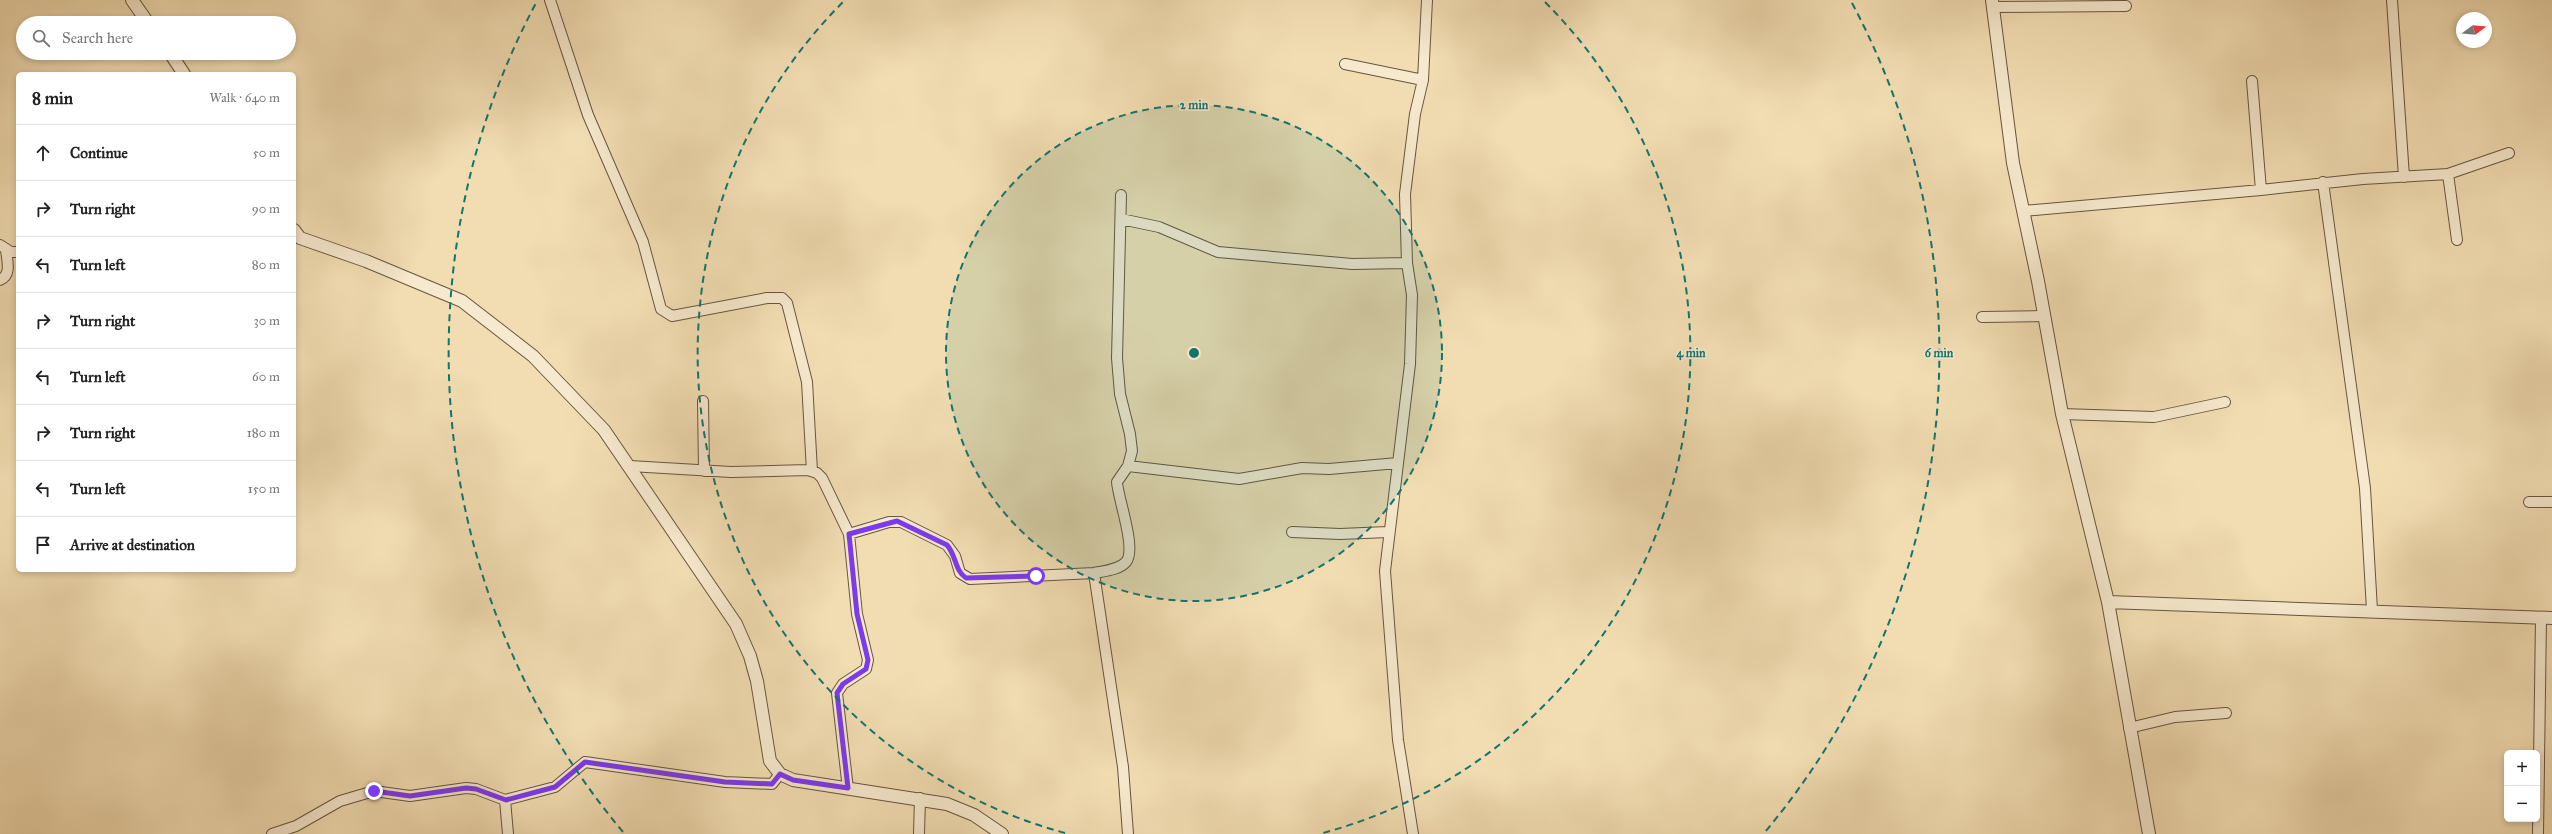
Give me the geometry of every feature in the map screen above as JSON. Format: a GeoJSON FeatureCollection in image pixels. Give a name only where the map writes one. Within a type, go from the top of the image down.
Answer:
{"type":"FeatureCollection","features":[{"type":"Feature","properties":{"kind":"street"},"geometry":{"type":"LineString","coordinates":[[132,0],[143,16]]}},
{"type":"Feature","properties":{"kind":"street"},"geometry":{"type":"LineString","coordinates":[[550,0],[584,104],[643,242],[661,309],[672,316],[767,298],[782,298],[787,303],[807,382],[812,472]]}},
{"type":"Feature","properties":{"kind":"street"},"geometry":{"type":"LineString","coordinates":[[1413,834],[1397,732],[1386,597],[1388,532],[1398,463],[1412,340],[1412,295],[1407,264],[1405,194],[1415,114],[1423,80],[1427,0]]}},
{"type":"Feature","properties":{"kind":"street"},"geometry":{"type":"LineString","coordinates":[[2392,0],[2404,177]]}},
{"type":"Feature","properties":{"kind":"street"},"geometry":{"type":"LineString","coordinates":[[2126,6],[1993,4],[2005,109],[2023,211],[2062,414],[2108,602],[2129,728],[2149,834]]}},
{"type":"Feature","properties":{"kind":"street"},"geometry":{"type":"LineString","coordinates":[[175,60],[183,72]]}},
{"type":"Feature","properties":{"kind":"street"},"geometry":{"type":"LineString","coordinates":[[1345,64],[1423,80]]}},
{"type":"Feature","properties":{"kind":"street"},"geometry":{"type":"LineString","coordinates":[[2252,81],[2261,190]]}},
{"type":"Feature","properties":{"kind":"street"},"geometry":{"type":"LineString","coordinates":[[2023,211],[2261,190],[2323,182],[2448,174],[2509,153]]}},
{"type":"Feature","properties":{"kind":"street"},"geometry":{"type":"LineString","coordinates":[[2448,174],[2457,240]]}},
{"type":"Feature","properties":{"kind":"street"},"geometry":{"type":"LineString","coordinates":[[2323,182],[2365,488],[2372,610]]}},
{"type":"Feature","properties":{"kind":"street"},"geometry":{"type":"LineString","coordinates":[[849,534],[889,522],[901,522],[947,545],[953,551],[960,573],[966,578],[970,579],[1094,573],[1119,567],[1129,557],[1129,544],[1117,482],[1128,466],[1132,451],[1130,434],[1120,394],[1117,358],[1117,288],[1121,195]]}},
{"type":"Feature","properties":{"kind":"street"},"geometry":{"type":"LineString","coordinates":[[1121,219],[1159,226],[1218,252],[1352,264],[1407,264]]}},
{"type":"Feature","properties":{"kind":"street"},"geometry":{"type":"LineString","coordinates":[[296,236],[366,261],[462,301],[522,346],[574,397],[604,430],[630,466],[736,624],[750,656],[757,681],[770,761],[780,774],[793,780],[920,798],[960,809],[1002,834]]}},
{"type":"Feature","properties":{"kind":"street"},"geometry":{"type":"LineString","coordinates":[[0,280],[5,278],[8,272],[3,247],[16,251]]}},
{"type":"Feature","properties":{"kind":"street"},"geometry":{"type":"LineString","coordinates":[[1982,317],[2044,316]]}},
{"type":"Feature","properties":{"kind":"street"},"geometry":{"type":"LineString","coordinates":[[703,401],[704,471]]}},
{"type":"Feature","properties":{"kind":"street"},"geometry":{"type":"LineString","coordinates":[[2062,414],[2154,417],[2225,402]]}},
{"type":"Feature","properties":{"kind":"street"},"geometry":{"type":"LineString","coordinates":[[1128,466],[1240,479],[1302,468],[1329,469],[1398,463]]}},
{"type":"Feature","properties":{"kind":"street"},"geometry":{"type":"LineString","coordinates":[[630,466],[704,471],[812,472],[822,478],[849,534],[857,614],[868,660],[866,669],[843,684],[837,693],[848,788]]}},
{"type":"Feature","properties":{"kind":"street"},"geometry":{"type":"LineString","coordinates":[[2529,502],[2552,502]]}},
{"type":"Feature","properties":{"kind":"street"},"geometry":{"type":"LineString","coordinates":[[1292,532],[1340,534],[1388,532]]}},
{"type":"Feature","properties":{"kind":"street"},"geometry":{"type":"LineString","coordinates":[[1094,573],[1123,767],[1128,834]]}},
{"type":"Feature","properties":{"kind":"street"},"geometry":{"type":"LineString","coordinates":[[2108,602],[2372,610],[2546,618],[2538,834]]}},
{"type":"Feature","properties":{"kind":"street"},"geometry":{"type":"LineString","coordinates":[[2129,728],[2175,718],[2226,713]]}},
{"type":"Feature","properties":{"kind":"street"},"geometry":{"type":"LineString","coordinates":[[272,834],[296,826],[340,801],[374,791],[410,796],[466,788],[476,789],[506,800],[555,787],[585,762],[725,782],[754,784],[772,784],[780,774]]}},
{"type":"Feature","properties":{"kind":"street"},"geometry":{"type":"LineString","coordinates":[[919,834],[920,798]]}},
{"type":"Feature","properties":{"kind":"street"},"geometry":{"type":"LineString","coordinates":[[506,800],[508,834]]}},
{"type":"Feature","properties":{"kind":"route"},"geometry":{"type":"LineString","coordinates":[[374,791],[386,792],[400,796],[410,796],[466,788],[476,789],[506,800],[549,790],[560,784],[578,766],[585,762],[725,782],[761,785],[769,785],[774,783],[780,774],[793,780],[848,788],[845,744],[837,693],[838,689],[843,684],[866,669],[868,665],[857,614],[849,534],[897,521],[923,535],[947,545],[953,551],[960,573],[966,578],[977,579],[1036,576]]}}]}
